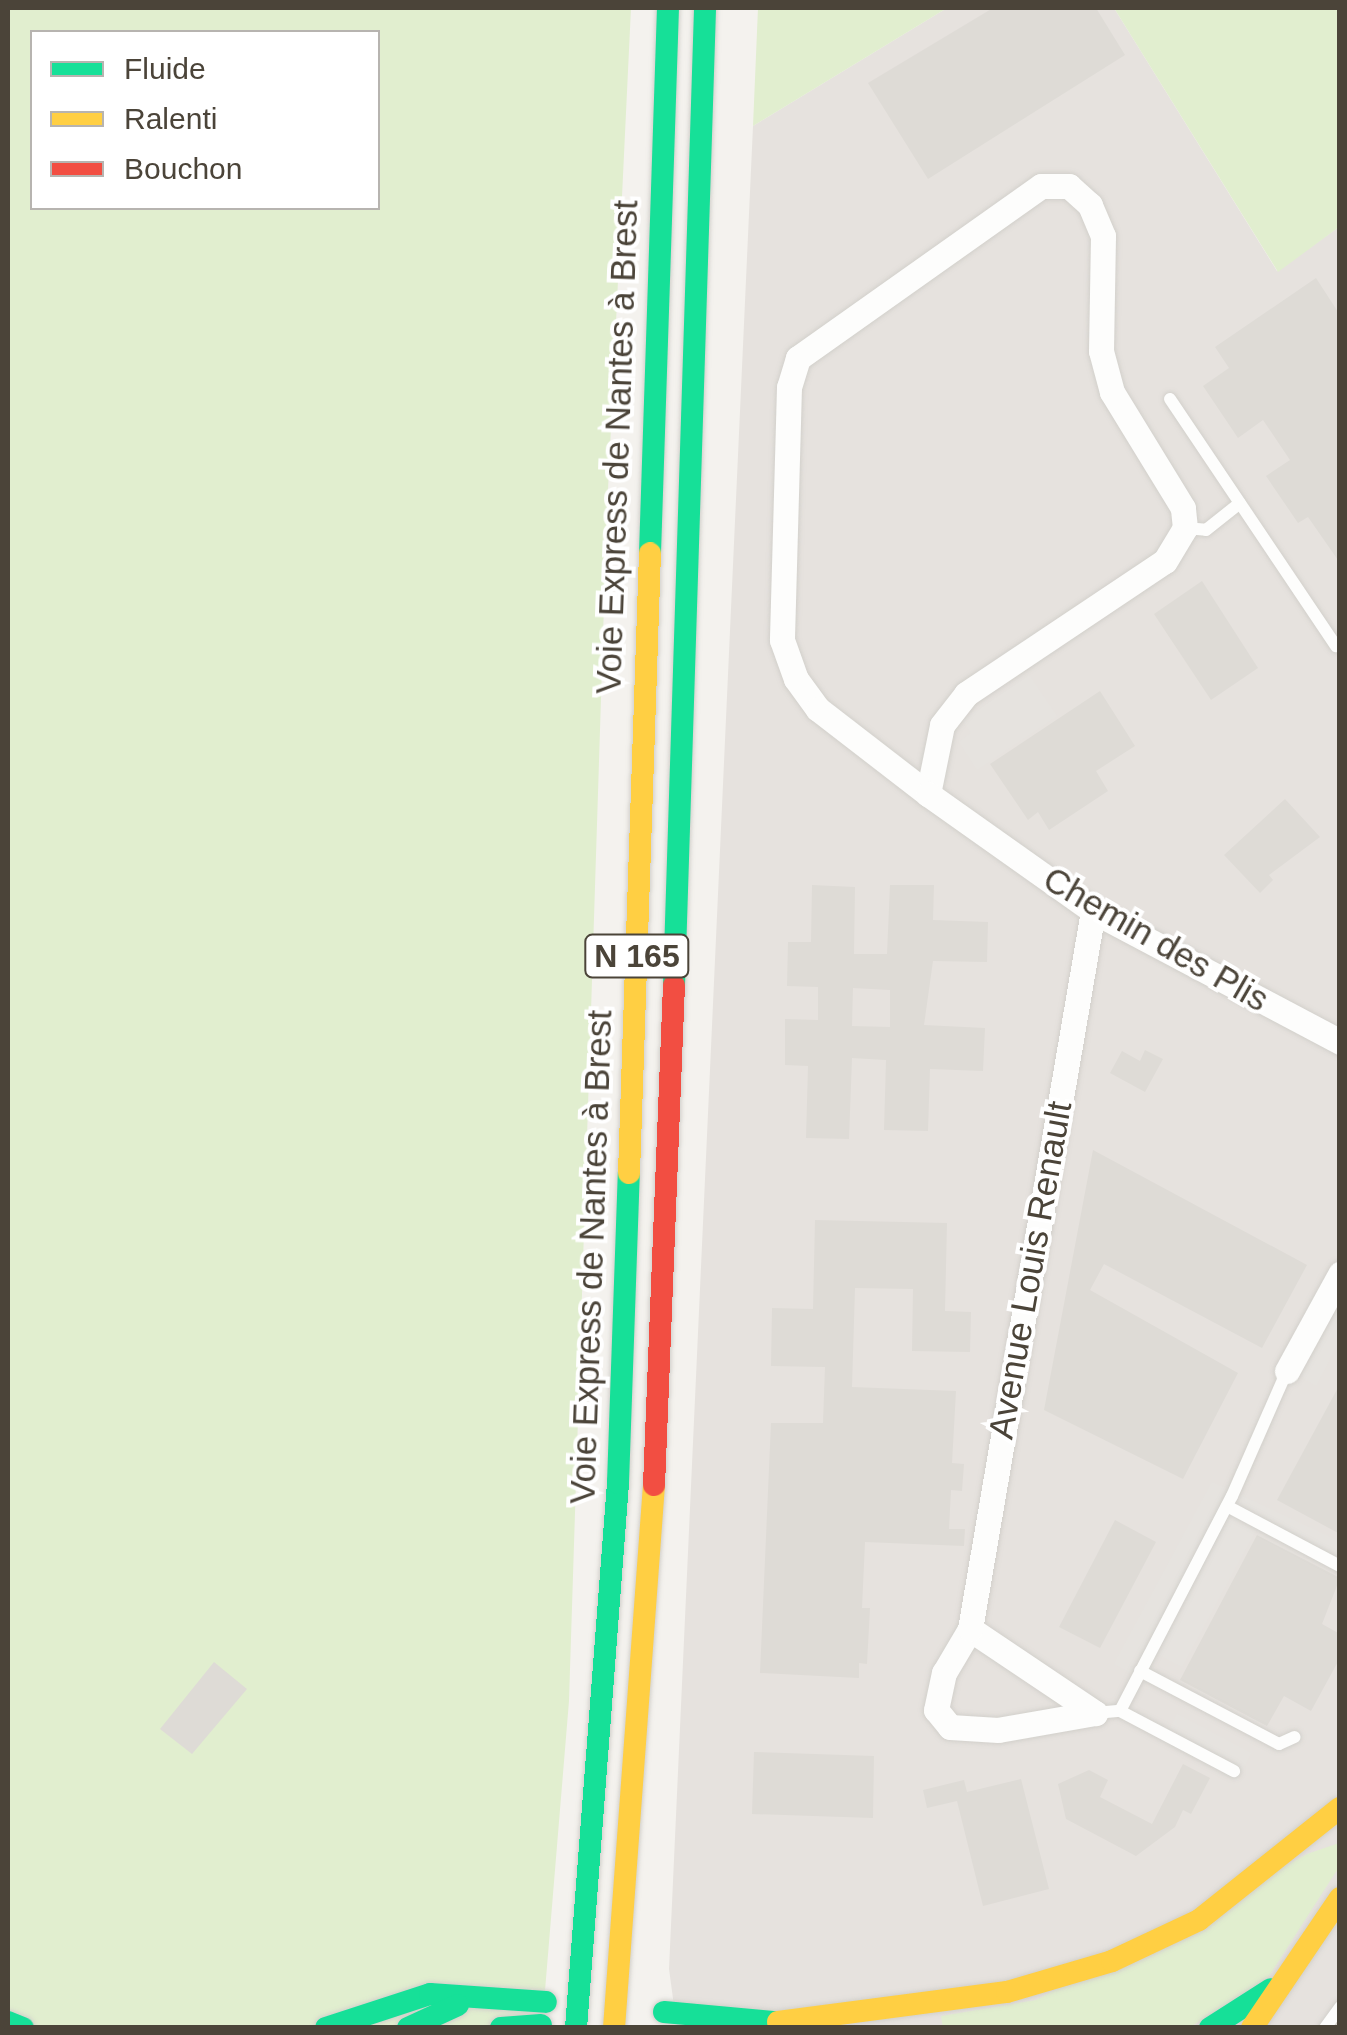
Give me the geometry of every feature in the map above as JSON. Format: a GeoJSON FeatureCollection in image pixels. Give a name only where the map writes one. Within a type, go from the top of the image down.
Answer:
{"type":"FeatureCollection","features":[{"type":"Feature","properties":{"kind":"main road","name":"Voie Express de Nantes à Brest"},"geometry":{"type":"LineString","coordinates":[[576,2028],[619,1463],[668,8]]}},
{"type":"Feature","properties":{"kind":"main road","name":"Voie Express de Nantes à Brest"},"geometry":{"type":"LineString","coordinates":[[614,2028],[626,1909],[662,1374],[705,8]]}},
{"type":"Feature","properties":{"kind":"main road"},"geometry":{"type":"LineString","coordinates":[[778,2022],[1007,1992],[1112,1961],[1199,1920],[1281,1861],[1340,1808]]}},
{"type":"Feature","properties":{"kind":"main road"},"geometry":{"type":"LineString","coordinates":[[1252,2028],[1340,1898]]}},
{"type":"Feature","properties":{"kind":"main road"},"geometry":{"type":"LineString","coordinates":[[626,1909],[640,1941],[634,2028]]}},
{"type":"Feature","properties":{"kind":"main road"},"geometry":{"type":"LineString","coordinates":[[1210,2028],[1285,1981]]}},
{"type":"Feature","properties":{"kind":"main road"},"geometry":{"type":"LineString","coordinates":[[326,2028],[430,1994],[482,1996],[544,2014]]}},
{"type":"Feature","properties":{"kind":"main road"},"geometry":{"type":"LineString","coordinates":[[408,2028],[482,1996]]}},
{"type":"Feature","properties":{"kind":"main road"},"geometry":{"type":"LineString","coordinates":[[664,2012],[828,2028]]}},
{"type":"Feature","properties":{"kind":"main road"},"geometry":{"type":"LineString","coordinates":[[501,2028],[544,2014]]}},
{"type":"Feature","properties":{"kind":"main road"},"geometry":{"type":"LineString","coordinates":[[8,2022],[19,2028]]}},
{"type":"Feature","properties":{"kind":"street","name":"Chemin des Plis"},"geometry":{"type":"LineString","coordinates":[[1185,528],[1184,508],[1112,392],[1101,351],[1103,236],[1090,204],[1069,186],[1042,186],[806,347],[788,387],[782,640],[796,679],[818,710],[1093,911],[1340,1042]]}},
{"type":"Feature","properties":{"kind":"street"},"geometry":{"type":"LineString","coordinates":[[928,794],[942,725],[966,694],[1166,560],[1185,528]]}},
{"type":"Feature","properties":{"kind":"street","name":"Avenue Louis Renault"},"geometry":{"type":"LineString","coordinates":[[1093,911],[970,1629],[937,1694],[939,1719],[950,1727],[998,1730],[1108,1712]]}},
{"type":"Feature","properties":{"kind":"street"},"geometry":{"type":"LineString","coordinates":[[1287,1371],[1340,1274]]}},
{"type":"Feature","properties":{"kind":"street"},"geometry":{"type":"LineString","coordinates":[[970,1629],[1108,1712]]}},
{"type":"Feature","properties":{"kind":"lane"},"geometry":{"type":"LineString","coordinates":[[1170,399],[1336,646]]}},
{"type":"Feature","properties":{"kind":"lane"},"geometry":{"type":"LineString","coordinates":[[1185,528],[1206,530],[1240,503]]}},
{"type":"Feature","properties":{"kind":"lane"},"geometry":{"type":"LineString","coordinates":[[1234,1771],[1108,1712],[1140,1671],[1227,1506],[1287,1371]]}},
{"type":"Feature","properties":{"kind":"lane"},"geometry":{"type":"LineString","coordinates":[[1227,1506],[1340,1566]]}},
{"type":"Feature","properties":{"kind":"lane"},"geometry":{"type":"LineString","coordinates":[[1140,1671],[1279,1744],[1295,1737]]}},
{"type":"Feature","properties":{"kind":"lane"},"geometry":{"type":"LineString","coordinates":[[1325,2028],[1340,2007]]}},
{"type":"Feature","properties":{"kind":"shaded area"},"geometry":{"type":"Polygon","coordinates":[[[947,8],[1114,8],[1277,271],[1339,227],[1339,2027],[677,2028],[669,1969],[753,126],[947,8]]]}},
{"type":"Feature","properties":{"kind":"shaded area"},"geometry":{"type":"Polygon","coordinates":[[[1029,675],[1057,716],[977,770],[959,742],[971,733],[963,720],[1029,675]]]}},
{"type":"Feature","properties":{"kind":"shaded area"},"geometry":{"type":"Polygon","coordinates":[[[1339,1305],[1339,1341],[1316,1386],[1301,1377],[1339,1305]]]}},
{"type":"Feature","properties":{"kind":"shaded area"},"geometry":{"type":"Polygon","coordinates":[[[1212,1482],[1339,1541],[1339,1575],[1256,1530],[1182,1667],[1159,1655],[1145,1681],[1114,1664],[1212,1482]]]}},
{"type":"Feature","properties":{"kind":"shaded area"},"geometry":{"type":"Polygon","coordinates":[[[1177,1714],[1251,1753],[1237,1781],[1163,1742],[1177,1714]]]}},
{"type":"Feature","properties":{"kind":"green space"},"geometry":{"type":"Polygon","coordinates":[[[8,8],[631,8],[607,511],[569,1701],[542,2027],[8,2028],[8,8]]]}},
{"type":"Feature","properties":{"kind":"green space"},"geometry":{"type":"Polygon","coordinates":[[[758,8],[947,8],[753,126],[758,8]]]}},
{"type":"Feature","properties":{"kind":"green space"},"geometry":{"type":"Polygon","coordinates":[[[1114,8],[1339,8],[1339,227],[1278,272],[1114,8]]]}},
{"type":"Feature","properties":{"kind":"green space"},"geometry":{"type":"Polygon","coordinates":[[[1339,1843],[1339,1867],[1264,1984],[1190,2027],[943,2028],[941,2016],[1036,2000],[1307,1854],[1339,1843]]]}},
{"type":"Feature","properties":{"kind":"building"},"geometry":{"type":"Polygon","coordinates":[[[993,8],[1096,8],[1125,55],[928,179],[868,83],[993,8]]]}},
{"type":"Feature","properties":{"kind":"building"},"geometry":{"type":"Polygon","coordinates":[[[1316,278],[1340,315],[1340,563],[1308,517],[1298,523],[1266,476],[1290,460],[1263,420],[1238,438],[1203,386],[1229,368],[1215,347],[1316,278]]]}},
{"type":"Feature","properties":{"kind":"building"},"geometry":{"type":"Polygon","coordinates":[[[1202,581],[1258,668],[1211,700],[1154,614],[1202,581]]]}},
{"type":"Feature","properties":{"kind":"building"},"geometry":{"type":"Polygon","coordinates":[[[1100,691],[1135,746],[1096,771],[1108,791],[1049,830],[1038,812],[1028,820],[990,764],[1100,691]]]}},
{"type":"Feature","properties":{"kind":"building"},"geometry":{"type":"Polygon","coordinates":[[[1285,799],[1320,837],[1269,875],[1273,880],[1260,893],[1224,855],[1285,799]]]}},
{"type":"Feature","properties":{"kind":"building"},"geometry":{"type":"Polygon","coordinates":[[[812,885],[855,887],[854,954],[887,954],[890,885],[934,885],[933,920],[988,922],[987,962],[933,961],[924,1025],[985,1028],[983,1071],[930,1069],[928,1131],[884,1130],[886,1060],[852,1058],[849,1139],[806,1138],[808,1066],[785,1065],[785,1019],[818,1020],[818,987],[787,986],[788,942],[811,942],[812,885]],[[853,988],[852,1026],[890,1027],[890,990],[853,988]]]}},
{"type":"Feature","properties":{"kind":"building"},"geometry":{"type":"Polygon","coordinates":[[[1145,1050],[1163,1059],[1145,1092],[1110,1073],[1122,1051],[1140,1061],[1145,1050]]]}},
{"type":"Feature","properties":{"kind":"building"},"geometry":{"type":"Polygon","coordinates":[[[1093,1150],[1307,1265],[1262,1348],[1104,1264],[1090,1290],[1238,1373],[1183,1479],[1044,1410],[1093,1150]]]}},
{"type":"Feature","properties":{"kind":"building"},"geometry":{"type":"Polygon","coordinates":[[[815,1220],[947,1223],[945,1311],[971,1312],[970,1352],[912,1351],[913,1289],[855,1288],[852,1387],[956,1391],[952,1463],[964,1464],[962,1491],[951,1490],[949,1529],[965,1529],[964,1546],[865,1542],[862,1608],[870,1608],[867,1664],[859,1663],[859,1678],[760,1673],[771,1423],[823,1423],[825,1367],[771,1366],[772,1308],[813,1309],[815,1220]]]}},
{"type":"Feature","properties":{"kind":"building"},"geometry":{"type":"Polygon","coordinates":[[[1340,1384],[1340,1534],[1277,1500],[1340,1384]]]}},
{"type":"Feature","properties":{"kind":"building"},"geometry":{"type":"Polygon","coordinates":[[[1115,1520],[1156,1542],[1100,1648],[1059,1627],[1115,1520]]]}},
{"type":"Feature","properties":{"kind":"building"},"geometry":{"type":"Polygon","coordinates":[[[1257,1535],[1340,1578],[1322,1624],[1340,1634],[1340,1658],[1311,1711],[1284,1696],[1267,1726],[1180,1680],[1257,1535]]]}},
{"type":"Feature","properties":{"kind":"building"},"geometry":{"type":"Polygon","coordinates":[[[214,1662],[247,1689],[192,1754],[160,1729],[214,1662]]]}},
{"type":"Feature","properties":{"kind":"building"},"geometry":{"type":"Polygon","coordinates":[[[754,1752],[874,1756],[873,1818],[752,1814],[754,1752]]]}},
{"type":"Feature","properties":{"kind":"building"},"geometry":{"type":"Polygon","coordinates":[[[1183,1764],[1210,1778],[1191,1814],[1183,1810],[1175,1827],[1136,1856],[1066,1819],[1058,1784],[1089,1770],[1108,1780],[1100,1797],[1152,1824],[1183,1764]]]}},
{"type":"Feature","properties":{"kind":"building"},"geometry":{"type":"Polygon","coordinates":[[[1021,1779],[1049,1889],[983,1906],[957,1801],[927,1808],[923,1790],[964,1780],[967,1792],[1021,1779]]]}},
{"type":"Feature","properties":{"kind":"traffic: fast"},"geometry":{"type":"LineString","coordinates":[[650,553],[668,8]]}},
{"type":"Feature","properties":{"kind":"traffic: fast"},"geometry":{"type":"LineString","coordinates":[[674,985],[705,8]]}},
{"type":"Feature","properties":{"kind":"traffic: fast"},"geometry":{"type":"LineString","coordinates":[[576,2028],[618,1483],[629,1173]]}},
{"type":"Feature","properties":{"kind":"traffic: fast"},"geometry":{"type":"LineString","coordinates":[[1210,2028],[1271,1989]]}},
{"type":"Feature","properties":{"kind":"traffic: fast"},"geometry":{"type":"LineString","coordinates":[[326,2028],[430,1994],[546,2002]]}},
{"type":"Feature","properties":{"kind":"traffic: fast"},"geometry":{"type":"LineString","coordinates":[[408,2028],[458,2005]]}},
{"type":"Feature","properties":{"kind":"traffic: fast"},"geometry":{"type":"LineString","coordinates":[[664,2012],[797,2024]]}},
{"type":"Feature","properties":{"kind":"traffic: fast"},"geometry":{"type":"LineString","coordinates":[[8,2022],[23,2028]]}},
{"type":"Feature","properties":{"kind":"traffic: fast"},"geometry":{"type":"LineString","coordinates":[[501,2028],[541,2025]]}},
{"type":"Feature","properties":{"kind":"traffic: slow"},"geometry":{"type":"LineString","coordinates":[[629,1173],[650,553]]}},
{"type":"Feature","properties":{"kind":"traffic: slow"},"geometry":{"type":"LineString","coordinates":[[614,2028],[654,1485]]}},
{"type":"Feature","properties":{"kind":"traffic: slow"},"geometry":{"type":"LineString","coordinates":[[778,2022],[1007,1992],[1112,1961],[1199,1920],[1340,1808]]}},
{"type":"Feature","properties":{"kind":"traffic: slow"},"geometry":{"type":"LineString","coordinates":[[1252,2028],[1340,1898]]}},
{"type":"Feature","properties":{"kind":"traffic: jam"},"geometry":{"type":"LineString","coordinates":[[654,1485],[674,985]]}}]}
